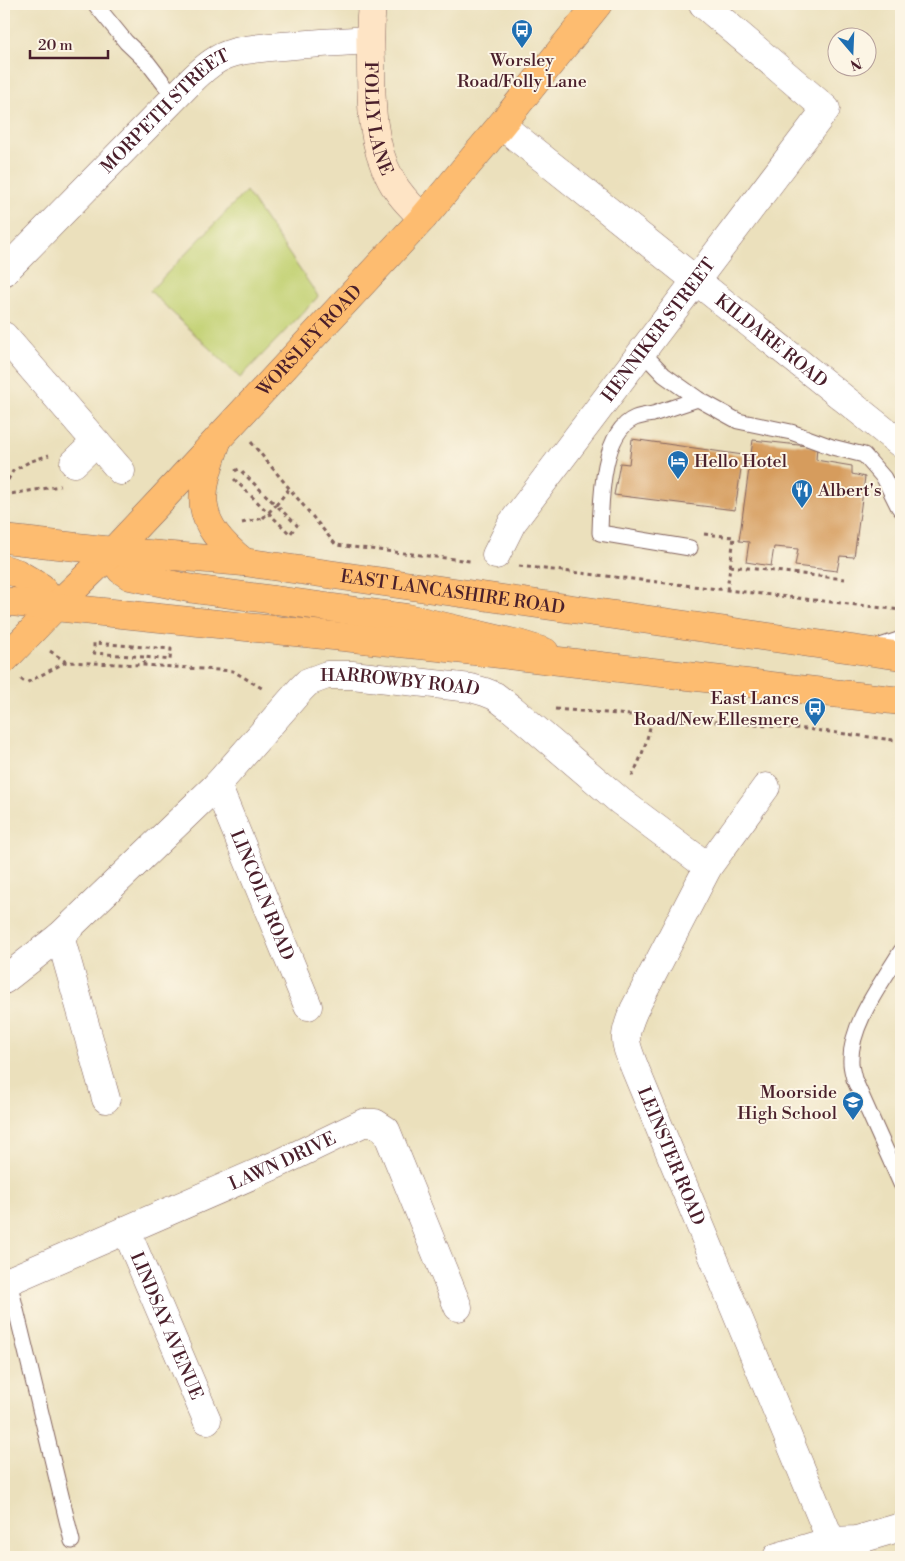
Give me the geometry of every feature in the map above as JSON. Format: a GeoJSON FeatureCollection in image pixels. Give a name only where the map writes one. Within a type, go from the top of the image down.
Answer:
{"type":"FeatureCollection","features":[{"type":"Feature","properties":{"kind":"main road","name":"FOLLY LANE"},"geometry":{"type":"LineString","coordinates":[[372,4],[370,40],[371,88],[378,150],[392,182],[407,203],[423,218]]}},
{"type":"Feature","properties":{"kind":"main road","name":"WORSLEY ROAD"},"geometry":{"type":"LineString","coordinates":[[4,660],[54,607],[113,551],[423,218],[501,125],[598,4]]}},
{"type":"Feature","properties":{"kind":"main road"},"geometry":{"type":"LineString","coordinates":[[226,431],[206,478],[203,497],[204,510],[209,523],[220,540],[244,562]]}},
{"type":"Feature","properties":{"kind":"main road","name":"EAST LANCASHIRE ROAD"},"geometry":{"type":"LineString","coordinates":[[4,539],[113,551],[244,562],[901,656]]}},
{"type":"Feature","properties":{"kind":"main road"},"geometry":{"type":"LineString","coordinates":[[113,551],[116,563],[121,570],[130,576],[193,589],[408,618],[519,644],[582,664]]}},
{"type":"Feature","properties":{"kind":"main road"},"geometry":{"type":"LineString","coordinates":[[4,569],[17,572],[41,587],[54,607]]}},
{"type":"Feature","properties":{"kind":"main road"},"geometry":{"type":"LineString","coordinates":[[4,600],[54,607],[439,647],[901,701]]}},
{"type":"Feature","properties":{"kind":"street","name":"HENNIKER STREET"},"geometry":{"type":"LineString","coordinates":[[495,561],[512,523],[826,109],[703,4]]}},
{"type":"Feature","properties":{"kind":"street","name":"MORPETH STREET"},"geometry":{"type":"LineString","coordinates":[[4,272],[201,71],[219,58],[247,50],[299,44],[370,40]]}},
{"type":"Feature","properties":{"kind":"street","name":"KILDARE ROAD"},"geometry":{"type":"LineString","coordinates":[[501,125],[901,444]]}},
{"type":"Feature","properties":{"kind":"street"},"geometry":{"type":"LineString","coordinates":[[4,336],[121,471]]}},
{"type":"Feature","properties":{"kind":"street"},"geometry":{"type":"LineString","coordinates":[[74,463],[96,442]]}},
{"type":"Feature","properties":{"kind":"street","name":"HARROWBY ROAD"},"geometry":{"type":"LineString","coordinates":[[4,980],[60,936],[216,785],[287,703],[308,682],[327,675],[338,674],[471,688],[495,696],[620,800],[708,868]]}},
{"type":"Feature","properties":{"kind":"street","name":"LINCOLN ROAD"},"geometry":{"type":"LineString","coordinates":[[216,785],[308,1006]]}},
{"type":"Feature","properties":{"kind":"street","name":"LEINSTER ROAD"},"geometry":{"type":"LineString","coordinates":[[766,787],[708,868],[634,1010],[627,1027],[625,1039],[640,1081],[832,1541]]}},
{"type":"Feature","properties":{"kind":"street"},"geometry":{"type":"LineString","coordinates":[[60,936],[106,1098]]}},
{"type":"Feature","properties":{"kind":"street","name":"LAWN DRIVE"},"geometry":{"type":"LineString","coordinates":[[6,1282],[280,1163],[363,1123],[375,1123],[386,1130],[458,1307]]}},
{"type":"Feature","properties":{"kind":"street","name":"LINDSAY AVENUE"},"geometry":{"type":"LineString","coordinates":[[126,1230],[207,1420]]}},
{"type":"Feature","properties":{"kind":"street"},"geometry":{"type":"LineString","coordinates":[[777,1557],[832,1541],[857,1540],[901,1527]]}},
{"type":"Feature","properties":{"kind":"lane"},"geometry":{"type":"LineString","coordinates":[[95,4],[175,98]]}},
{"type":"Feature","properties":{"kind":"lane"},"geometry":{"type":"LineString","coordinates":[[642,352],[664,375],[698,399],[738,421],[791,432],[832,447],[864,455],[884,478],[901,510]]}},
{"type":"Feature","properties":{"kind":"lane"},"geometry":{"type":"LineString","coordinates":[[690,548],[600,533],[601,492],[606,463],[614,440],[624,426],[633,419],[698,399]]}},
{"type":"Feature","properties":{"kind":"lane"},"geometry":{"type":"LineString","coordinates":[[865,652],[901,639]]}},
{"type":"Feature","properties":{"kind":"lane"},"geometry":{"type":"LineString","coordinates":[[901,951],[860,1021],[852,1050],[851,1064],[854,1078],[901,1184]]}},
{"type":"Feature","properties":{"kind":"lane"},"geometry":{"type":"LineString","coordinates":[[6,1282],[72,1541]]}},
{"type":"Feature","properties":{"kind":"path"},"geometry":{"type":"LineString","coordinates":[[226,431],[289,489],[336,545],[495,561],[901,610]]}},
{"type":"Feature","properties":{"kind":"path"},"geometry":{"type":"LineString","coordinates":[[4,488],[13,471],[29,462],[48,455],[60,454],[74,463]]}},
{"type":"Feature","properties":{"kind":"path"},"geometry":{"type":"LineString","coordinates":[[239,469],[276,505],[297,525],[290,534],[231,475],[239,469]]}},
{"type":"Feature","properties":{"kind":"path"},"geometry":{"type":"LineString","coordinates":[[238,524],[263,518],[289,489]]}},
{"type":"Feature","properties":{"kind":"path"},"geometry":{"type":"LineString","coordinates":[[690,548],[704,533],[734,537],[727,590]]}},
{"type":"Feature","properties":{"kind":"path"},"geometry":{"type":"LineString","coordinates":[[730,566],[846,579]]}},
{"type":"Feature","properties":{"kind":"path"},"geometry":{"type":"LineString","coordinates":[[26,636],[66,662]]}},
{"type":"Feature","properties":{"kind":"path"},"geometry":{"type":"LineString","coordinates":[[94,643],[171,649],[170,660],[144,657],[94,652],[94,643]]}},
{"type":"Feature","properties":{"kind":"path"},"geometry":{"type":"LineString","coordinates":[[144,657],[144,664]]}},
{"type":"Feature","properties":{"kind":"path"},"geometry":{"type":"LineString","coordinates":[[26,683],[66,662],[144,664],[232,671],[287,703]]}},
{"type":"Feature","properties":{"kind":"path"},"geometry":{"type":"LineString","coordinates":[[512,709],[559,709],[807,729],[901,741]]}},
{"type":"Feature","properties":{"kind":"path"},"geometry":{"type":"LineString","coordinates":[[620,800],[638,765],[649,736],[652,718]]}},
{"type":"Feature","properties":{"kind":"green space"},"geometry":{"type":"Polygon","coordinates":[[[246,191],[318,296],[240,378],[150,291],[246,191]]]}},
{"type":"Feature","properties":{"kind":"building","name":"Hello Hotel"},"geometry":{"type":"Polygon","coordinates":[[[632,439],[743,455],[735,510],[614,495],[620,463],[629,464],[632,439]]]}},
{"type":"Feature","properties":{"kind":"building","name":"Albert's"},"geometry":{"type":"Polygon","coordinates":[[[753,440],[817,447],[816,460],[852,466],[852,474],[865,477],[854,557],[840,556],[837,571],[795,566],[798,549],[774,547],[771,566],[746,562],[749,542],[739,541],[753,440]]]}},
{"type":"Feature","properties":{"kind":"place","name":"Worsley Road/Folly Lane"},"geometry":{"type":"Point","coordinates":[522,49]}},
{"type":"Feature","properties":{"kind":"place","name":"Hello Hotel"},"geometry":{"type":"Point","coordinates":[678,480]}},
{"type":"Feature","properties":{"kind":"place","name":"Albert's"},"geometry":{"type":"Point","coordinates":[802,509]}},
{"type":"Feature","properties":{"kind":"place","name":"East Lancs Road/New Ellesmere"},"geometry":{"type":"Point","coordinates":[815,727]}},
{"type":"Feature","properties":{"kind":"place","name":"Moorside High School"},"geometry":{"type":"Point","coordinates":[853,1121]}}]}
